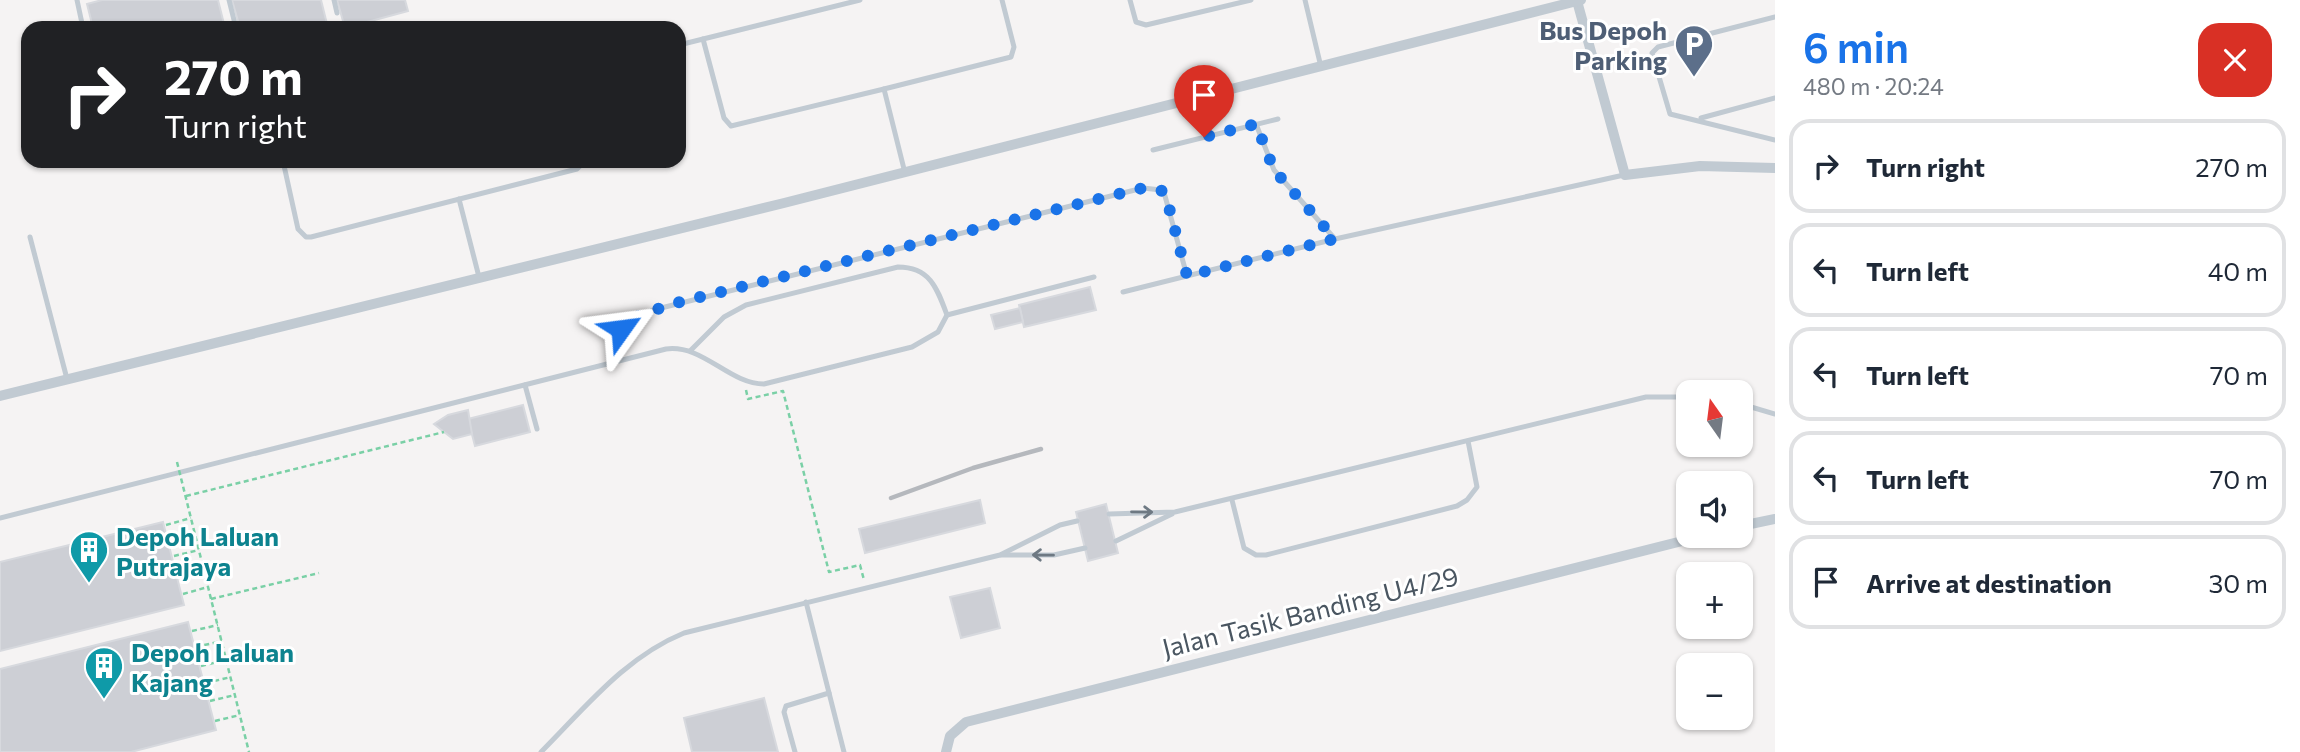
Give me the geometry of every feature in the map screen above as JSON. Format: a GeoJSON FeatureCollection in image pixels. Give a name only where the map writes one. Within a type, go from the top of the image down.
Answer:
{"type":"FeatureCollection","features":[{"type":"Feature","properties":{"kind":"street"},"geometry":{"type":"LineString","coordinates":[[0,396],[905,173],[1579,0],[1625,175],[1700,166],[1775,168]]}},
{"type":"Feature","properties":{"kind":"street"},"geometry":{"type":"LineString","coordinates":[[1753,524],[1775,519]]}},
{"type":"Feature","properties":{"kind":"street","name":"Jalan Tasik Banding U4/29"},"geometry":{"type":"LineString","coordinates":[[946,752],[950,736],[965,722],[1676,543]]}},
{"type":"Feature","properties":{"kind":"lane"},"geometry":{"type":"LineString","coordinates":[[77,0],[82,21]]}},
{"type":"Feature","properties":{"kind":"lane"},"geometry":{"type":"LineString","coordinates":[[229,0],[234,21]]}},
{"type":"Feature","properties":{"kind":"lane"},"geometry":{"type":"LineString","coordinates":[[334,0],[337,13]]}},
{"type":"Feature","properties":{"kind":"lane"},"geometry":{"type":"LineString","coordinates":[[686,43],[860,0]]}},
{"type":"Feature","properties":{"kind":"lane"},"geometry":{"type":"LineString","coordinates":[[703,39],[724,118],[731,125],[1011,57],[1014,47],[1002,0]]}},
{"type":"Feature","properties":{"kind":"lane"},"geometry":{"type":"LineString","coordinates":[[1130,0],[1136,22],[1146,25],[1251,0]]}},
{"type":"Feature","properties":{"kind":"lane"},"geometry":{"type":"LineString","coordinates":[[1305,0],[1321,67]]}},
{"type":"Feature","properties":{"kind":"lane"},"geometry":{"type":"LineString","coordinates":[[1775,17],[1654,50],[1653,58],[1667,112],[1775,140]]}},
{"type":"Feature","properties":{"kind":"lane"},"geometry":{"type":"LineString","coordinates":[[884,89],[905,173]]}},
{"type":"Feature","properties":{"kind":"lane"},"geometry":{"type":"LineString","coordinates":[[1698,118],[1775,98]]}},
{"type":"Feature","properties":{"kind":"lane"},"geometry":{"type":"LineString","coordinates":[[1153,150],[1278,119]]}},
{"type":"Feature","properties":{"kind":"lane"},"geometry":{"type":"LineString","coordinates":[[1256,124],[1274,170],[1335,239]]}},
{"type":"Feature","properties":{"kind":"lane"},"geometry":{"type":"LineString","coordinates":[[284,168],[298,229],[306,237],[579,168]]}},
{"type":"Feature","properties":{"kind":"lane"},"geometry":{"type":"LineString","coordinates":[[1123,292],[1335,239],[1625,175]]}},
{"type":"Feature","properties":{"kind":"lane"},"geometry":{"type":"LineString","coordinates":[[613,363],[614,341],[621,329],[653,310],[1143,188],[1161,190],[1166,196],[1187,276]]}},
{"type":"Feature","properties":{"kind":"lane"},"geometry":{"type":"LineString","coordinates":[[459,199],[479,277]]}},
{"type":"Feature","properties":{"kind":"lane"},"geometry":{"type":"LineString","coordinates":[[30,237],[67,379]]}},
{"type":"Feature","properties":{"kind":"lane"},"geometry":{"type":"LineString","coordinates":[[690,351],[724,317],[746,305],[898,267],[912,267],[931,279],[947,315]]}},
{"type":"Feature","properties":{"kind":"lane"},"geometry":{"type":"LineString","coordinates":[[0,518],[676,348],[690,351],[750,382],[764,384],[912,347],[938,332],[947,315],[1094,277]]}},
{"type":"Feature","properties":{"kind":"lane"},"geometry":{"type":"LineString","coordinates":[[525,385],[537,429]]}},
{"type":"Feature","properties":{"kind":"lane"},"geometry":{"type":"LineString","coordinates":[[1109,514],[1175,512],[1646,397],[1676,397]]}},
{"type":"Feature","properties":{"kind":"lane"},"geometry":{"type":"LineString","coordinates":[[1754,408],[1775,414]]}},
{"type":"Feature","properties":{"kind":"lane"},"geometry":{"type":"LineString","coordinates":[[1232,500],[1244,548],[1256,555],[1279,552],[1457,506],[1467,500],[1477,487],[1468,441]]}},
{"type":"Feature","properties":{"kind":"lane"},"geometry":{"type":"LineString","coordinates":[[1116,541],[1175,512]]}},
{"type":"Feature","properties":{"kind":"lane"},"geometry":{"type":"LineString","coordinates":[[541,752],[618,675],[656,644],[684,633],[1000,555],[1060,525],[1077,522]]}},
{"type":"Feature","properties":{"kind":"lane"},"geometry":{"type":"LineString","coordinates":[[1000,555],[1054,555],[1085,548]]}},
{"type":"Feature","properties":{"kind":"lane"},"geometry":{"type":"LineString","coordinates":[[806,602],[844,752]]}},
{"type":"Feature","properties":{"kind":"lane"},"geometry":{"type":"LineString","coordinates":[[795,752],[784,712],[786,706],[828,693]]}},
{"type":"Feature","properties":{"kind":"path"},"geometry":{"type":"LineString","coordinates":[[748,400],[783,391],[829,572],[860,565],[866,587]]}},
{"type":"Feature","properties":{"kind":"path"},"geometry":{"type":"LineString","coordinates":[[186,496],[444,432]]}},
{"type":"Feature","properties":{"kind":"path"},"geometry":{"type":"LineString","coordinates":[[177,462],[249,752]]}},
{"type":"Feature","properties":{"kind":"path"},"geometry":{"type":"LineString","coordinates":[[166,525],[191,518]]}},
{"type":"Feature","properties":{"kind":"path"},"geometry":{"type":"LineString","coordinates":[[169,537],[194,531]]}},
{"type":"Feature","properties":{"kind":"path"},"geometry":{"type":"LineString","coordinates":[[174,556],[199,550]]}},
{"type":"Feature","properties":{"kind":"path"},"geometry":{"type":"LineString","coordinates":[[179,575],[204,569]]}},
{"type":"Feature","properties":{"kind":"path"},"geometry":{"type":"LineString","coordinates":[[211,599],[319,573]]}},
{"type":"Feature","properties":{"kind":"path"},"geometry":{"type":"LineString","coordinates":[[183,594],[208,587]]}},
{"type":"Feature","properties":{"kind":"path"},"geometry":{"type":"LineString","coordinates":[[192,631],[218,625]]}},
{"type":"Feature","properties":{"kind":"path"},"geometry":{"type":"LineString","coordinates":[[196,647],[222,641]]}},
{"type":"Feature","properties":{"kind":"path"},"geometry":{"type":"LineString","coordinates":[[201,666],[226,660]]}},
{"type":"Feature","properties":{"kind":"path"},"geometry":{"type":"LineString","coordinates":[[205,683],[231,677]]}},
{"type":"Feature","properties":{"kind":"path"},"geometry":{"type":"LineString","coordinates":[[210,701],[235,695]]}},
{"type":"Feature","properties":{"kind":"path"},"geometry":{"type":"LineString","coordinates":[[215,721],[240,715]]}},
{"type":"Feature","properties":{"kind":"building"},"geometry":{"type":"Polygon","coordinates":[[[102,0],[218,0],[223,21],[91,21],[87,4],[102,0]]]}},
{"type":"Feature","properties":{"kind":"building"},"geometry":{"type":"Polygon","coordinates":[[[232,0],[321,0],[326,21],[238,21],[232,0]]]}},
{"type":"Feature","properties":{"kind":"building"},"geometry":{"type":"Polygon","coordinates":[[[337,0],[405,0],[408,11],[371,21],[343,21],[337,0]]]}},
{"type":"Feature","properties":{"kind":"building"},"geometry":{"type":"Polygon","coordinates":[[[1090,287],[1096,310],[1024,327],[1019,305],[1090,287]]]}},
{"type":"Feature","properties":{"kind":"building"},"geometry":{"type":"Polygon","coordinates":[[[1020,308],[1023,322],[995,329],[991,315],[1020,308]]]}},
{"type":"Feature","properties":{"kind":"building"},"geometry":{"type":"Polygon","coordinates":[[[523,405],[530,432],[475,446],[468,419],[523,405]]]}},
{"type":"Feature","properties":{"kind":"building"},"geometry":{"type":"Polygon","coordinates":[[[468,410],[472,434],[453,439],[434,424],[448,415],[468,410]]]}},
{"type":"Feature","properties":{"kind":"building"},"geometry":{"type":"Polygon","coordinates":[[[980,500],[985,523],[865,553],[859,529],[980,500]]]}},
{"type":"Feature","properties":{"kind":"building"},"geometry":{"type":"Polygon","coordinates":[[[1106,504],[1118,553],[1088,561],[1076,512],[1106,504]]]}},
{"type":"Feature","properties":{"kind":"building","name":"Depoh Laluan Putrajaya"},"geometry":{"type":"Polygon","coordinates":[[[163,522],[184,605],[0,651],[0,562],[163,522]]]}},
{"type":"Feature","properties":{"kind":"building"},"geometry":{"type":"Polygon","coordinates":[[[990,588],[1000,628],[961,638],[950,597],[990,588]]]}},
{"type":"Feature","properties":{"kind":"building","name":"Depoh Laluan Kajang"},"geometry":{"type":"Polygon","coordinates":[[[188,622],[216,730],[131,752],[0,752],[0,669],[188,622]]]}},
{"type":"Feature","properties":{"kind":"building"},"geometry":{"type":"Polygon","coordinates":[[[764,698],[778,752],[692,752],[684,718],[764,698]]]}},
{"type":"Feature","properties":{"kind":"railway"},"geometry":{"type":"LineString","coordinates":[[891,498],[973,468],[1041,449]]}},
{"type":"Feature","properties":{"kind":"place","name":"Bus Depoh Parking"},"geometry":{"type":"Point","coordinates":[1694,78]}},
{"type":"Feature","properties":{"kind":"place","name":"Depoh Laluan Putrajaya"},"geometry":{"type":"Point","coordinates":[89,584]}},
{"type":"Feature","properties":{"kind":"place","name":"Depoh Laluan Kajang"},"geometry":{"type":"Point","coordinates":[104,700]}},
{"type":"Feature","properties":{"kind":"route"},"geometry":{"type":"LineString","coordinates":[[621,329],[634,318],[668,305],[1143,188],[1155,187],[1166,196],[1187,276],[1335,239],[1274,170],[1256,124],[1204,137]]}}]}
